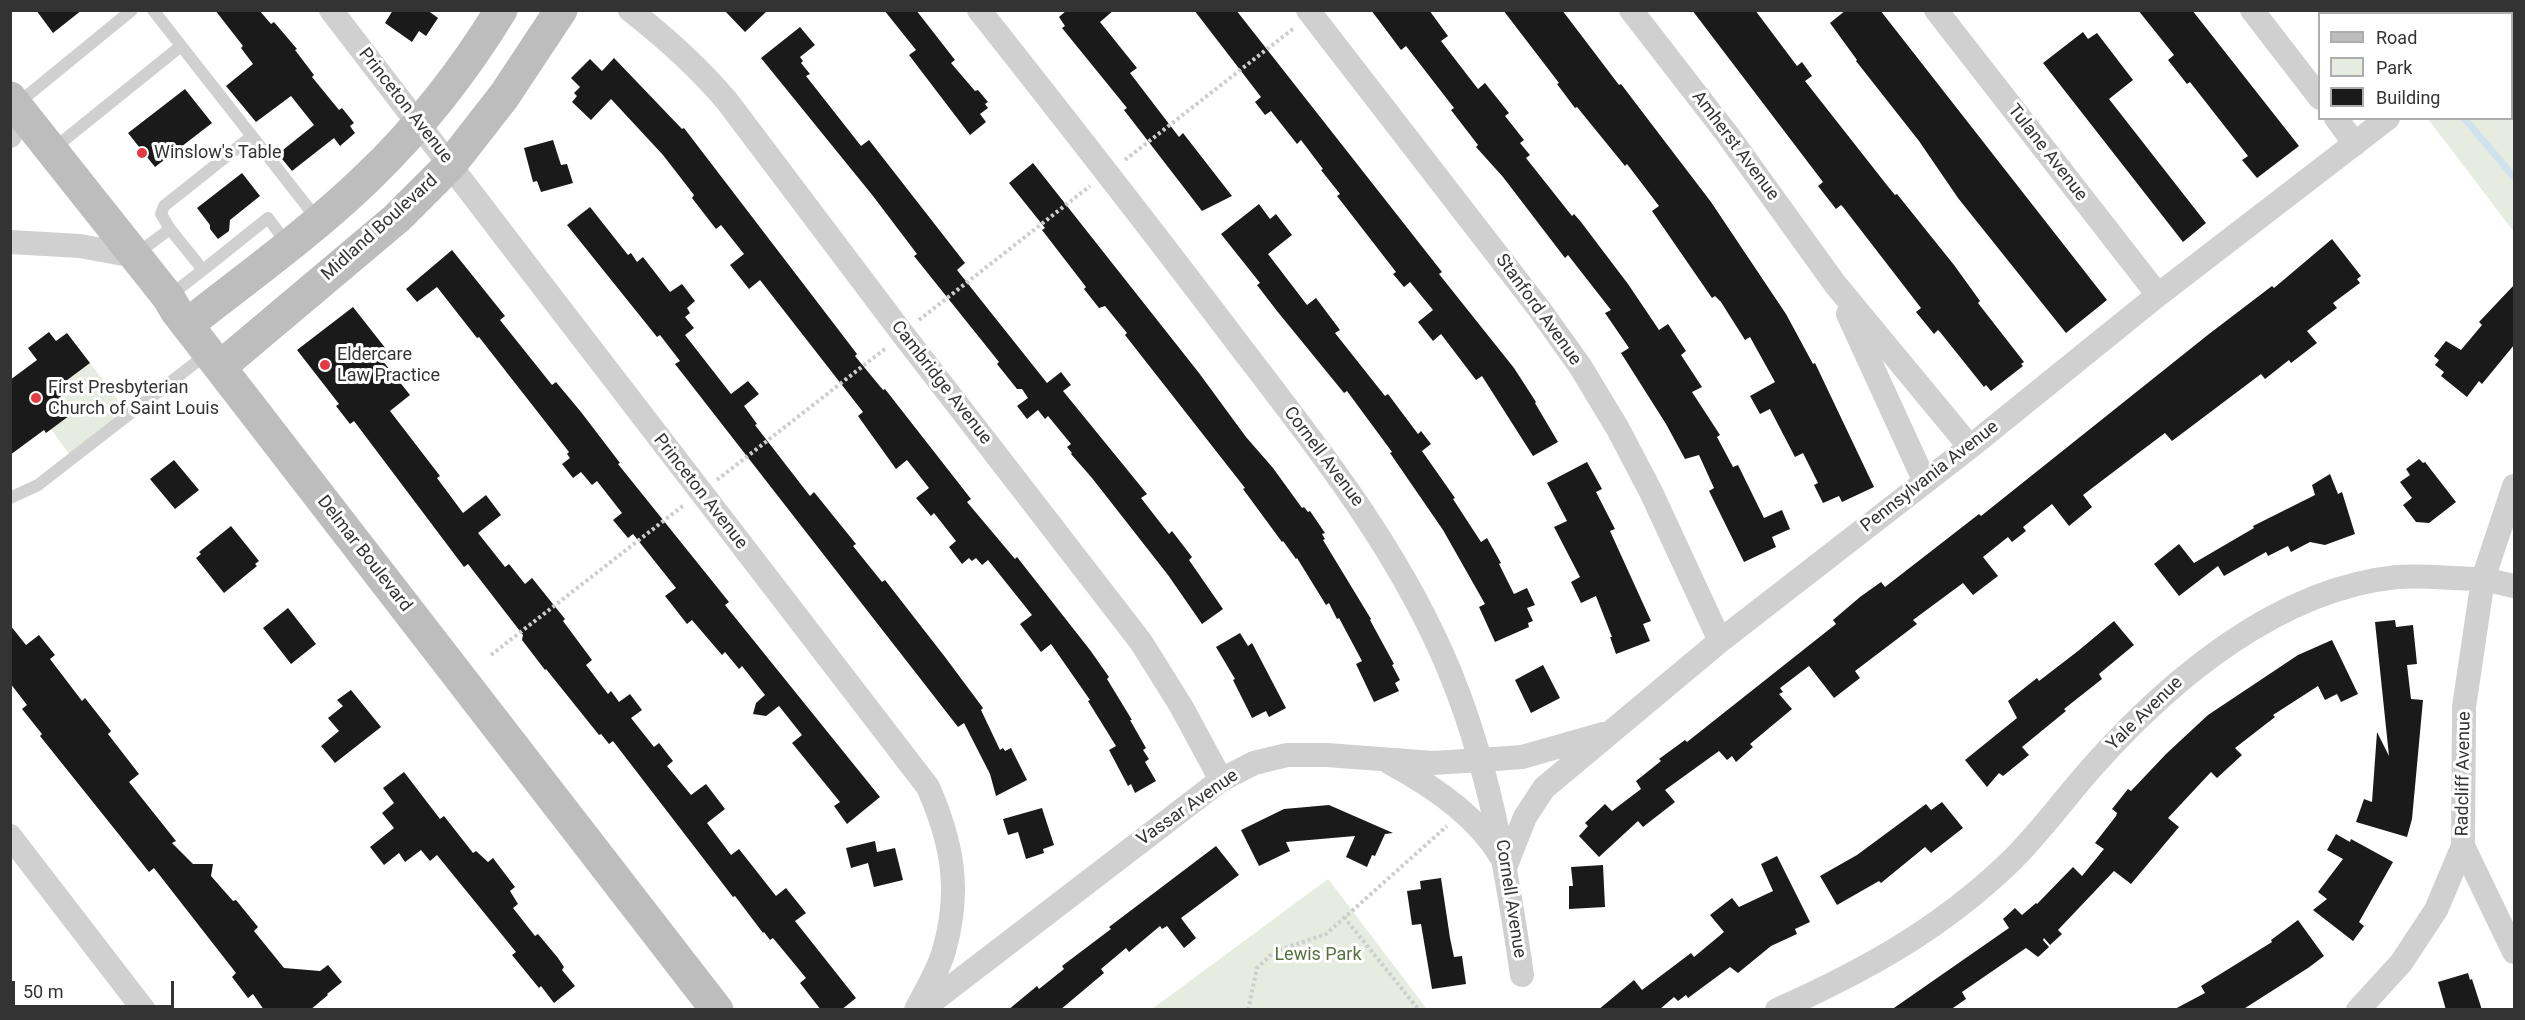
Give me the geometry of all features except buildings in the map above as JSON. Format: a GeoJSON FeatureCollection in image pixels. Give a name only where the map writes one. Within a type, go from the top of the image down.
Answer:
{"type":"FeatureCollection","features":[{"type":"Feature","properties":{"kind":"main road"},"geometry":{"type":"LineString","coordinates":[[187,325],[318,221],[368,178],[418,124],[449,86],[501,10]]}},
{"type":"Feature","properties":{"kind":"main road","name":"Midland Boulevard"},"geometry":{"type":"LineString","coordinates":[[214,360],[397,218],[451,164],[504,96],[561,10]]}},
{"type":"Feature","properties":{"kind":"main road","name":"Delmar Boulevard"},"geometry":{"type":"LineString","coordinates":[[14,112],[51,151],[168,297],[187,325],[717,1010]]}},
{"type":"Feature","properties":{"kind":"street","name":"Princeton Avenue"},"geometry":{"type":"LineString","coordinates":[[331,10],[928,787],[943,821],[953,863],[954,901],[945,949],[918,1010]]}},
{"type":"Feature","properties":{"kind":"street","name":"Cambridge Avenue"},"geometry":{"type":"LineString","coordinates":[[630,10],[674,45],[727,101],[902,333],[1141,642],[1181,706],[1221,780]]}},
{"type":"Feature","properties":{"kind":"street","name":"Cornell Avenue"},"geometry":{"type":"LineString","coordinates":[[980,10],[1108,173],[1365,513],[1433,633],[1460,697],[1481,760],[1506,865],[1522,975]]}},
{"type":"Feature","properties":{"kind":"street","name":"Stanford Avenue"},"geometry":{"type":"LineString","coordinates":[[1308,10],[1540,310],[1580,366],[1618,429],[1651,492],[1719,641]]}},
{"type":"Feature","properties":{"kind":"street","name":"Amherst Avenue"},"geometry":{"type":"LineString","coordinates":[[1631,10],[1727,134],[1835,284],[1970,447]]}},
{"type":"Feature","properties":{"kind":"street","name":"Tulane Avenue"},"geometry":{"type":"LineString","coordinates":[[1936,10],[2158,295]]}},
{"type":"Feature","properties":{"kind":"street"},"geometry":{"type":"LineString","coordinates":[[2252,10],[2318,97]]}},
{"type":"Feature","properties":{"kind":"street"},"geometry":{"type":"LineString","coordinates":[[2337,120],[2355,144]]}},
{"type":"Feature","properties":{"kind":"street","name":"Pennsylvania Avenue"},"geometry":{"type":"LineString","coordinates":[[1506,865],[1525,817],[1544,788],[1719,641],[1970,447],[2158,295],[2385,120]]}},
{"type":"Feature","properties":{"kind":"street"},"geometry":{"type":"LineString","coordinates":[[10,242],[80,246],[134,256]]}},
{"type":"Feature","properties":{"kind":"street","name":"Amherst Avenue"},"geometry":{"type":"LineString","coordinates":[[1835,284],[1925,482]]}},
{"type":"Feature","properties":{"kind":"street"},"geometry":{"type":"LineString","coordinates":[[2482,579],[2514,486]]}},
{"type":"Feature","properties":{"kind":"street","name":"Yale Avenue"},"geometry":{"type":"LineString","coordinates":[[1777,1010],[1882,959],[1951,914],[2010,862],[2140,715],[2195,666],[2268,620],[2338,589],[2397,577],[2482,579],[2514,586]]}},
{"type":"Feature","properties":{"kind":"street","name":"Radcliff Avenue"},"geometry":{"type":"LineString","coordinates":[[2358,1010],[2401,963],[2436,910],[2463,846],[2464,707],[2482,579]]}},
{"type":"Feature","properties":{"kind":"street","name":"Vassar Avenue"},"geometry":{"type":"LineString","coordinates":[[918,1010],[1221,780],[1254,763],[1287,755],[1327,755],[1433,763],[1522,757],[1612,731]]}},
{"type":"Feature","properties":{"kind":"street"},"geometry":{"type":"LineString","coordinates":[[1385,760],[1421,780],[1460,812],[1493,843],[1506,865]]}},
{"type":"Feature","properties":{"kind":"street"},"geometry":{"type":"LineString","coordinates":[[10,836],[144,1010]]}},
{"type":"Feature","properties":{"kind":"street"},"geometry":{"type":"LineString","coordinates":[[2463,846],[2514,952]]}},
{"type":"Feature","properties":{"kind":"lane"},"geometry":{"type":"LineString","coordinates":[[14,112],[132,10]]}},
{"type":"Feature","properties":{"kind":"lane"},"geometry":{"type":"LineString","coordinates":[[153,10],[318,221]]}},
{"type":"Feature","properties":{"kind":"lane"},"geometry":{"type":"LineString","coordinates":[[51,151],[181,46]]}},
{"type":"Feature","properties":{"kind":"lane"},"geometry":{"type":"LineString","coordinates":[[203,270],[161,214],[164,206],[252,136]]}},
{"type":"Feature","properties":{"kind":"lane"},"geometry":{"type":"LineString","coordinates":[[168,297],[268,218],[288,245]]}},
{"type":"Feature","properties":{"kind":"lane"},"geometry":{"type":"LineString","coordinates":[[134,256],[171,229]]}},
{"type":"Feature","properties":{"kind":"lane"},"geometry":{"type":"LineString","coordinates":[[10,498],[38,485],[214,360]]}},
{"type":"Feature","properties":{"kind":"path"},"geometry":{"type":"LineString","coordinates":[[1248,1010],[1257,968],[1275,952],[1326,934],[1460,812]]}},
{"type":"Feature","properties":{"kind":"path"},"geometry":{"type":"LineString","coordinates":[[1344,917],[1419,1010]]}},
{"type":"Feature","properties":{"kind":"green space"},"geometry":{"type":"Polygon","coordinates":[[[2393,10],[2501,11],[2500,12],[2394,12],[2393,10]]]}},
{"type":"Feature","properties":{"kind":"green space"},"geometry":{"type":"Polygon","coordinates":[[[2513,54],[2514,232],[2429,120],[2513,120],[2513,54]]]}},
{"type":"Feature","properties":{"kind":"green space"},"geometry":{"type":"Polygon","coordinates":[[[90,363],[130,416],[72,458],[51,429],[73,413],[55,389],[90,363]]]}},
{"type":"Feature","properties":{"kind":"green space","name":"Lewis Park"},"geometry":{"type":"Polygon","coordinates":[[[1328,879],[1427,1009],[1152,1009],[1328,879]]]}},
{"type":"Feature","properties":{"kind":"waterway"},"geometry":{"type":"LineString","coordinates":[[2466,120],[2514,177]]}},
{"type":"Feature","properties":{"kind":"place","name":"Winslow's Table"},"geometry":{"type":"Point","coordinates":[142,153]}},
{"type":"Feature","properties":{"kind":"place","name":"Eldercare Law Practice"},"geometry":{"type":"Point","coordinates":[325,365]}},
{"type":"Feature","properties":{"kind":"place","name":"First Presbyterian Church of Saint Louis"},"geometry":{"type":"Point","coordinates":[36,398]}}]}
